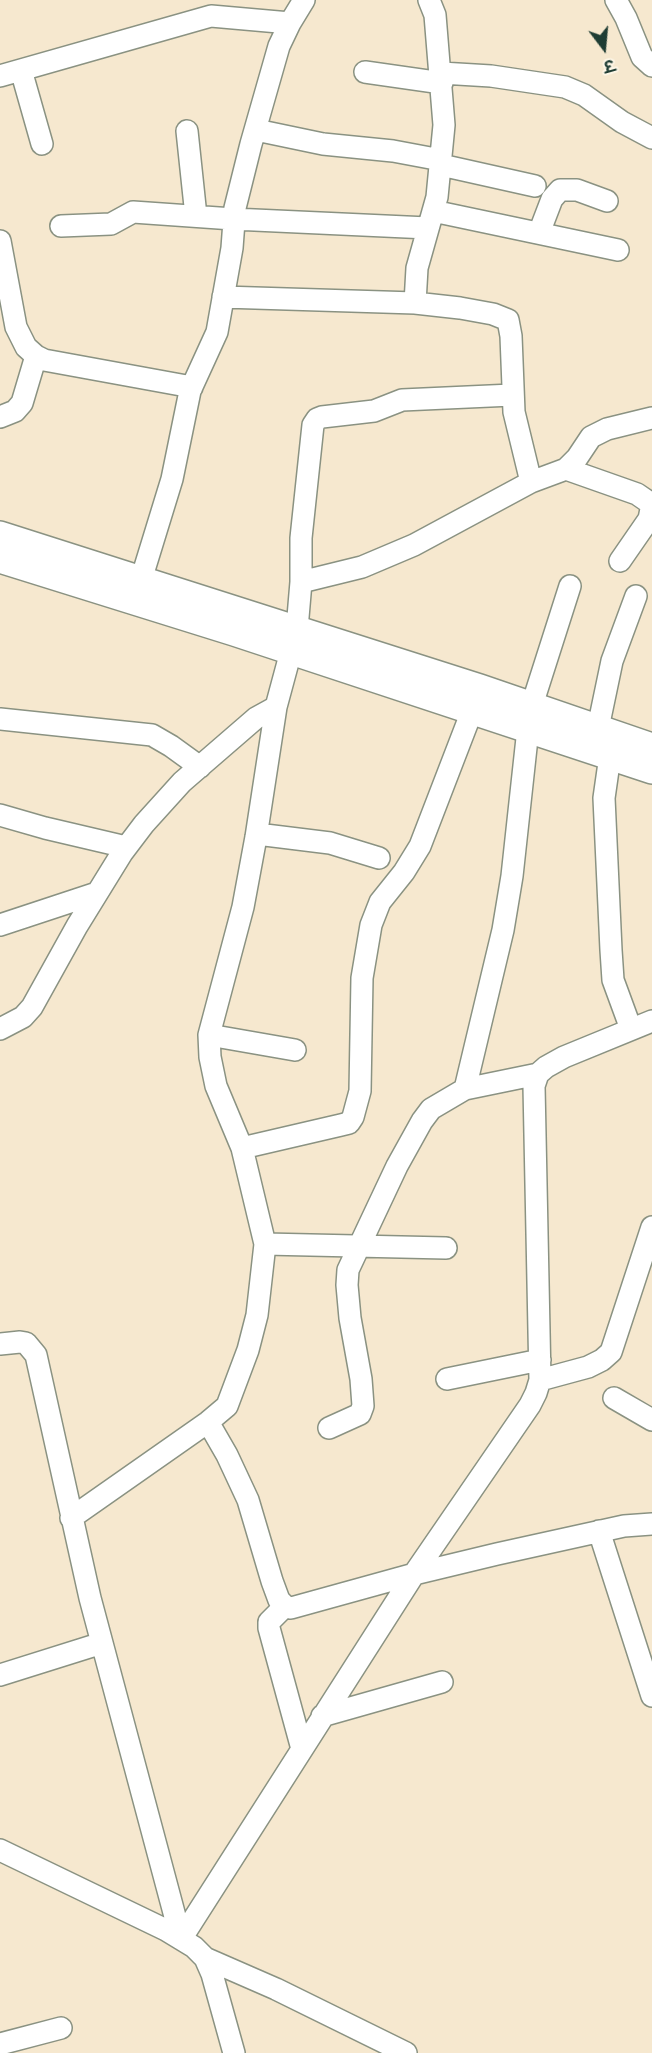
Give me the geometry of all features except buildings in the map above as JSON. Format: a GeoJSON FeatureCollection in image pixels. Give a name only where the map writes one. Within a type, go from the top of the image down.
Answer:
{"type":"FeatureCollection","features":[{"type":"Feature","properties":{"kind":"main road"},"geometry":{"type":"LineString","coordinates":[[0,535],[141,580],[472,711],[530,717],[598,728],[652,747]]}},
{"type":"Feature","properties":{"kind":"main road"},"geometry":{"type":"LineString","coordinates":[[0,559],[294,640],[530,717],[610,756],[652,770]]}},
{"type":"Feature","properties":{"kind":"street"},"geometry":{"type":"LineString","coordinates":[[141,580],[172,479],[192,387],[217,332],[232,248],[239,189],[279,46],[304,0]]}},
{"type":"Feature","properties":{"kind":"street"},"geometry":{"type":"LineString","coordinates":[[416,303],[417,268],[431,219],[441,162],[444,125],[435,15],[429,0]]}},
{"type":"Feature","properties":{"kind":"street"},"geometry":{"type":"LineString","coordinates":[[616,0],[642,57],[652,66]]}},
{"type":"Feature","properties":{"kind":"street"},"geometry":{"type":"LineString","coordinates":[[0,76],[211,16],[290,22]]}},
{"type":"Feature","properties":{"kind":"street"},"geometry":{"type":"LineString","coordinates":[[21,70],[42,144]]}},
{"type":"Feature","properties":{"kind":"street"},"geometry":{"type":"LineString","coordinates":[[365,72],[441,78],[491,76],[565,87],[584,95],[622,122],[652,138]]}},
{"type":"Feature","properties":{"kind":"street"},"geometry":{"type":"LineString","coordinates":[[256,130],[323,144],[393,151],[535,186]]}},
{"type":"Feature","properties":{"kind":"street"},"geometry":{"type":"LineString","coordinates":[[187,131],[196,216]]}},
{"type":"Feature","properties":{"kind":"street"},"geometry":{"type":"LineString","coordinates":[[539,234],[552,199],[560,190],[577,190],[607,201]]}},
{"type":"Feature","properties":{"kind":"street"},"geometry":{"type":"LineString","coordinates":[[61,226],[111,224],[133,212],[234,219],[431,219],[539,234],[618,250]]}},
{"type":"Feature","properties":{"kind":"street"},"geometry":{"type":"LineString","coordinates":[[0,241],[8,328],[36,356],[44,360],[192,387]]}},
{"type":"Feature","properties":{"kind":"street"},"geometry":{"type":"LineString","coordinates":[[223,297],[416,303],[493,314],[508,320],[511,336],[514,412],[531,482]]}},
{"type":"Feature","properties":{"kind":"street"},"geometry":{"type":"LineString","coordinates":[[0,417],[15,411],[22,403],[36,356]]}},
{"type":"Feature","properties":{"kind":"street"},"geometry":{"type":"LineString","coordinates":[[71,1518],[208,1422],[227,1406],[248,1350],[257,1315],[265,1244],[242,1148],[216,1086],[210,1057],[209,1035],[243,907],[257,834],[276,707],[294,640],[301,582],[304,495],[312,432],[317,418],[374,411],[402,400],[512,395]]}},
{"type":"Feature","properties":{"kind":"street"},"geometry":{"type":"LineString","coordinates":[[301,582],[362,567],[414,545],[531,482],[566,469],[577,458],[591,437],[607,429],[652,418]]}},
{"type":"Feature","properties":{"kind":"street"},"geometry":{"type":"LineString","coordinates":[[566,469],[637,494],[650,503],[648,519],[620,561]]}},
{"type":"Feature","properties":{"kind":"street"},"geometry":{"type":"LineString","coordinates":[[465,1089],[503,930],[512,876],[530,717],[570,586]]}},
{"type":"Feature","properties":{"kind":"street"},"geometry":{"type":"LineString","coordinates":[[598,728],[612,661],[636,596]]}},
{"type":"Feature","properties":{"kind":"street"},"geometry":{"type":"LineString","coordinates":[[0,1029],[23,1017],[32,1007],[126,847],[182,782],[251,722],[276,707]]}},
{"type":"Feature","properties":{"kind":"street"},"geometry":{"type":"LineString","coordinates":[[242,1148],[349,1123],[353,1117],[360,1091],[363,978],[371,925],[380,902],[404,872],[420,846],[472,711]]}},
{"type":"Feature","properties":{"kind":"street"},"geometry":{"type":"LineString","coordinates":[[0,719],[152,735],[200,767]]}},
{"type":"Feature","properties":{"kind":"street"},"geometry":{"type":"LineString","coordinates":[[610,756],[604,798],[613,980],[631,1029]]}},
{"type":"Feature","properties":{"kind":"street"},"geometry":{"type":"LineString","coordinates":[[0,815],[126,847]]}},
{"type":"Feature","properties":{"kind":"street"},"geometry":{"type":"LineString","coordinates":[[257,834],[330,843],[379,858]]}},
{"type":"Feature","properties":{"kind":"street"},"geometry":{"type":"LineString","coordinates":[[0,925],[97,893]]}},
{"type":"Feature","properties":{"kind":"street"},"geometry":{"type":"LineString","coordinates":[[329,1428],[360,1414],[363,1406],[362,1379],[350,1318],[348,1270],[422,1120],[431,1109],[465,1089],[538,1074],[564,1057],[652,1021]]}},
{"type":"Feature","properties":{"kind":"street"},"geometry":{"type":"LineString","coordinates":[[209,1035],[295,1050]]}},
{"type":"Feature","properties":{"kind":"street"},"geometry":{"type":"LineString","coordinates":[[181,1939],[414,1574],[530,1405],[540,1370],[534,1086],[538,1074]]}},
{"type":"Feature","properties":{"kind":"street"},"geometry":{"type":"LineString","coordinates":[[447,1379],[588,1367],[602,1360],[611,1352],[652,1227]]}},
{"type":"Feature","properties":{"kind":"street"},"geometry":{"type":"LineString","coordinates":[[265,1244],[446,1248]]}},
{"type":"Feature","properties":{"kind":"street"},"geometry":{"type":"LineString","coordinates":[[0,1344],[26,1343],[36,1355],[71,1518],[102,1643],[181,1939]]}},
{"type":"Feature","properties":{"kind":"street"},"geometry":{"type":"LineString","coordinates":[[614,1398],[652,1420]]}},
{"type":"Feature","properties":{"kind":"street"},"geometry":{"type":"LineString","coordinates":[[208,1422],[227,1455],[248,1500],[272,1581],[285,1606],[291,1608],[414,1574],[599,1531],[652,1524]]}},
{"type":"Feature","properties":{"kind":"street"},"geometry":{"type":"LineString","coordinates":[[599,1531],[652,1696]]}},
{"type":"Feature","properties":{"kind":"street"},"geometry":{"type":"LineString","coordinates":[[285,1606],[269,1622],[269,1628],[302,1749]]}},
{"type":"Feature","properties":{"kind":"street"},"geometry":{"type":"LineString","coordinates":[[0,1675],[102,1643]]}},
{"type":"Feature","properties":{"kind":"street"},"geometry":{"type":"LineString","coordinates":[[322,1716],[442,1682]]}},
{"type":"Feature","properties":{"kind":"street"},"geometry":{"type":"LineString","coordinates":[[0,1850],[194,1947],[205,1959],[212,1974],[234,2053]]}},
{"type":"Feature","properties":{"kind":"street"},"geometry":{"type":"LineString","coordinates":[[205,1959],[276,1989],[406,2053]]}},
{"type":"Feature","properties":{"kind":"street"},"geometry":{"type":"LineString","coordinates":[[0,2044],[61,2028]]}}]}
